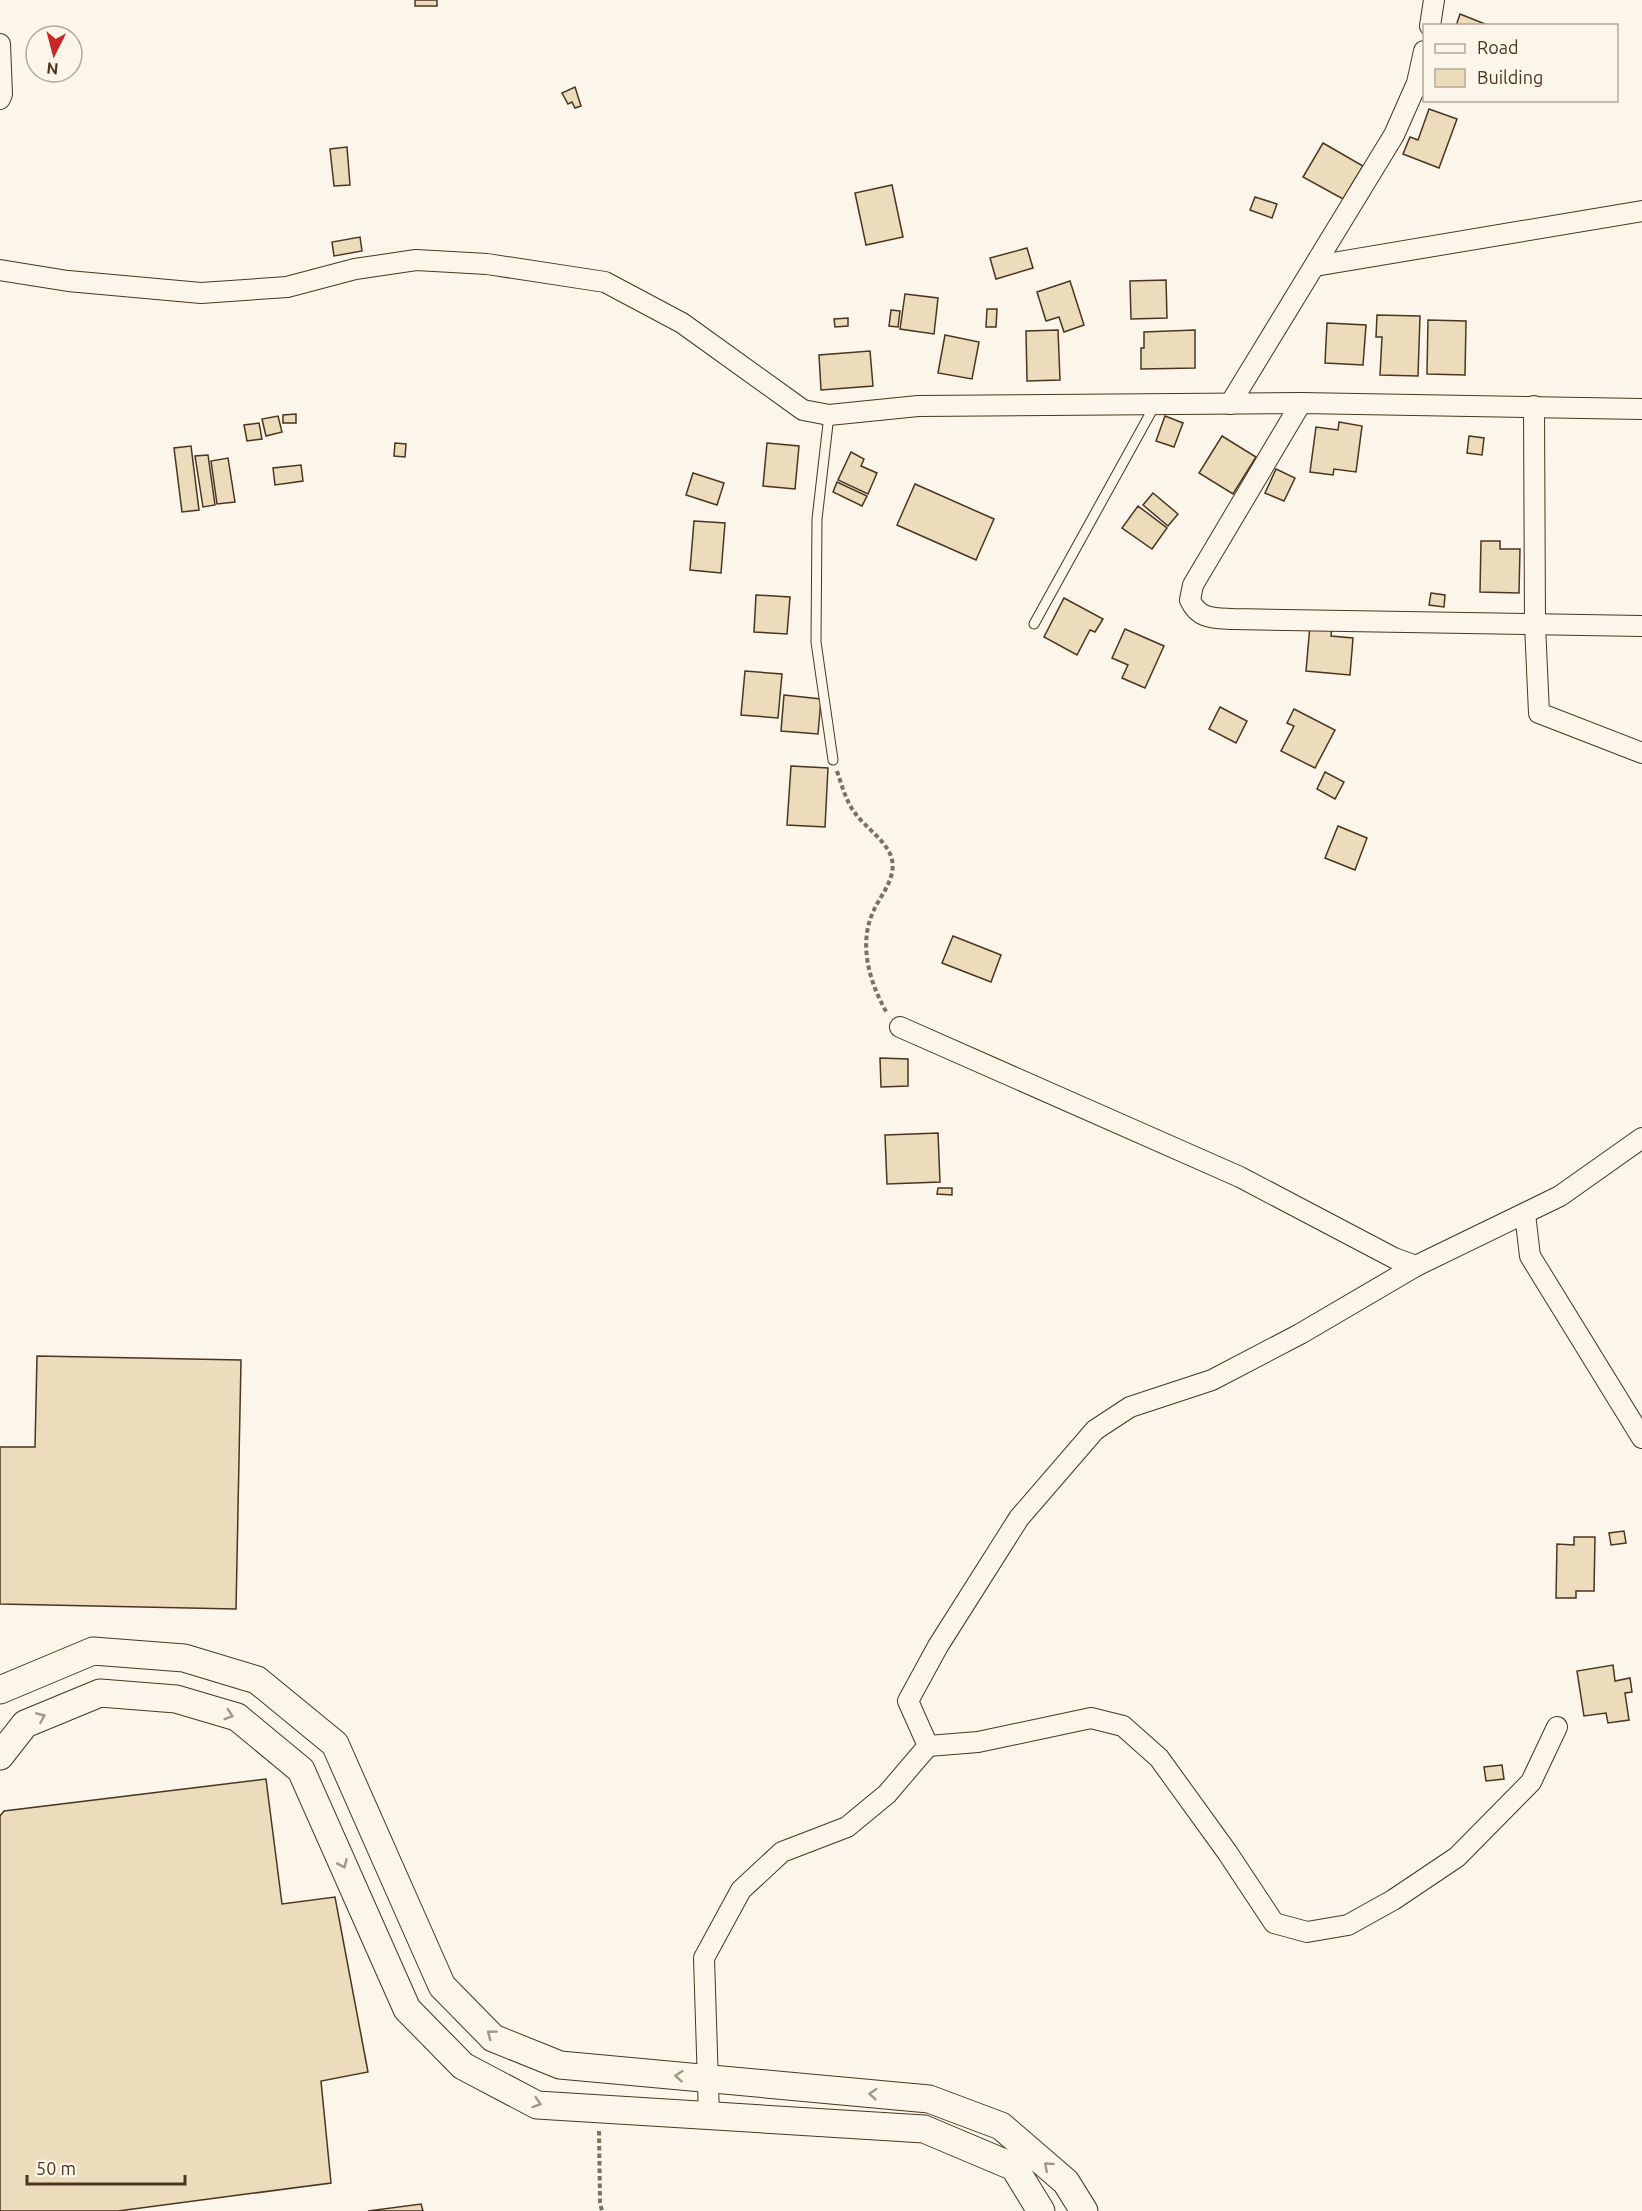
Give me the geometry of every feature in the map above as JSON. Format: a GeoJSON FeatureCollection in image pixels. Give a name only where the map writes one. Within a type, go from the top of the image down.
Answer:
{"type":"FeatureCollection","features":[{"type":"Feature","properties":{"kind":"street"},"geometry":{"type":"LineString","coordinates":[[1430,24],[1434,0]]}},
{"type":"Feature","properties":{"kind":"street"},"geometry":{"type":"LineString","coordinates":[[0,44],[0,99]]}},
{"type":"Feature","properties":{"kind":"street"},"geometry":{"type":"LineString","coordinates":[[1230,404],[1394,135],[1417,83],[1423,59]]}},
{"type":"Feature","properties":{"kind":"street"},"geometry":{"type":"LineString","coordinates":[[1315,266],[1642,211]]}},
{"type":"Feature","properties":{"kind":"street"},"geometry":{"type":"LineString","coordinates":[[0,270],[68,281],[201,293],[287,287],[355,269],[416,260],[487,264],[605,282],[682,323],[803,410],[829,415],[918,406],[1301,403],[1642,409]]}},
{"type":"Feature","properties":{"kind":"street"},"geometry":{"type":"LineString","coordinates":[[1301,403],[1193,585],[1190,600],[1199,613],[1206,617],[1233,619],[1642,626]]}},
{"type":"Feature","properties":{"kind":"street"},"geometry":{"type":"LineString","coordinates":[[1534,406],[1535,625],[1539,713],[1642,753]]}},
{"type":"Feature","properties":{"kind":"street"},"geometry":{"type":"LineString","coordinates":[[900,1027],[1240,1177],[1394,1258],[1416,1266]]}},
{"type":"Feature","properties":{"kind":"street"},"geometry":{"type":"LineString","coordinates":[[928,1746],[908,1701],[938,1646],[1019,1518],[1095,1430],[1130,1407],[1212,1380],[1300,1334],[1416,1266],[1525,1214],[1594,1174],[1642,1138]]}},
{"type":"Feature","properties":{"kind":"street"},"geometry":{"type":"LineString","coordinates":[[1525,1214],[1530,1256],[1642,1438]]}},
{"type":"Feature","properties":{"kind":"street"},"geometry":{"type":"LineString","coordinates":[[0,1690],[93,1651],[184,1658],[257,1680],[335,1744],[442,1986],[493,2038],[560,2066],[929,2099],[1001,2126],[1066,2182],[1084,2211]]}},
{"type":"Feature","properties":{"kind":"street"},"geometry":{"type":"LineString","coordinates":[[0,1756],[25,1724],[100,1693],[176,1699],[237,1717],[302,1770],[407,2009],[463,2066],[537,2105],[924,2129],[1014,2167],[1041,2211]]}},
{"type":"Feature","properties":{"kind":"street"},"geometry":{"type":"LineString","coordinates":[[709,2116],[704,1958],[741,1890],[782,1852],[847,1827],[887,1794],[928,1746],[978,1742],[1091,1718],[1123,1725],[1159,1758],[1227,1852],[1274,1923],[1307,1932],[1348,1925],[1393,1900],[1457,1857],[1531,1782],[1557,1727]]}},
{"type":"Feature","properties":{"kind":"lane"},"geometry":{"type":"LineString","coordinates":[[1034,624],[1155,405]]}},
{"type":"Feature","properties":{"kind":"lane"},"geometry":{"type":"LineString","coordinates":[[829,415],[817,519],[816,642],[833,760]]}},
{"type":"Feature","properties":{"kind":"path"},"geometry":{"type":"LineString","coordinates":[[833,760],[851,806],[890,854],[891,876],[872,913],[867,951],[870,975],[878,998],[887,1014],[900,1027]]}},
{"type":"Feature","properties":{"kind":"path"},"geometry":{"type":"LineString","coordinates":[[598,2109],[602,2211]]}},
{"type":"Feature","properties":{"kind":"building"},"geometry":{"type":"Polygon","coordinates":[[[415,0],[437,0],[437,6],[415,6],[415,0]]]}},
{"type":"Feature","properties":{"kind":"building"},"geometry":{"type":"Polygon","coordinates":[[[1460,14],[1485,24],[1457,24],[1460,14]]]}},
{"type":"Feature","properties":{"kind":"building"},"geometry":{"type":"Polygon","coordinates":[[[575,87],[581,106],[575,108],[572,102],[568,104],[562,93],[575,87]]]}},
{"type":"Feature","properties":{"kind":"building"},"geometry":{"type":"Polygon","coordinates":[[[1429,109],[1457,119],[1439,168],[1403,154],[1410,137],[1418,140],[1429,109]]]}},
{"type":"Feature","properties":{"kind":"building"},"geometry":{"type":"Polygon","coordinates":[[[1323,143],[1363,166],[1343,199],[1303,177],[1323,143]]]}},
{"type":"Feature","properties":{"kind":"building"},"geometry":{"type":"Polygon","coordinates":[[[347,147],[350,185],[334,186],[330,149],[347,147]]]}},
{"type":"Feature","properties":{"kind":"building"},"geometry":{"type":"Polygon","coordinates":[[[892,185],[903,237],[866,245],[855,193],[892,185]]]}},
{"type":"Feature","properties":{"kind":"building"},"geometry":{"type":"Polygon","coordinates":[[[1255,197],[1277,204],[1272,218],[1250,210],[1255,197]]]}},
{"type":"Feature","properties":{"kind":"building"},"geometry":{"type":"Polygon","coordinates":[[[360,237],[362,251],[334,256],[332,242],[360,237]]]}},
{"type":"Feature","properties":{"kind":"building"},"geometry":{"type":"Polygon","coordinates":[[[1027,248],[1033,268],[996,279],[990,258],[1027,248]]]}},
{"type":"Feature","properties":{"kind":"building"},"geometry":{"type":"Polygon","coordinates":[[[1166,280],[1167,318],[1131,319],[1130,281],[1166,280]]]}},
{"type":"Feature","properties":{"kind":"building"},"geometry":{"type":"Polygon","coordinates":[[[1070,281],[1084,325],[1064,332],[1059,317],[1046,321],[1037,292],[1070,281]]]}},
{"type":"Feature","properties":{"kind":"building"},"geometry":{"type":"Polygon","coordinates":[[[905,294],[938,298],[934,334],[900,329],[905,294]]]}},
{"type":"Feature","properties":{"kind":"building"},"geometry":{"type":"Polygon","coordinates":[[[987,309],[997,309],[996,327],[986,327],[987,309]]]}},
{"type":"Feature","properties":{"kind":"building"},"geometry":{"type":"Polygon","coordinates":[[[891,310],[900,311],[898,327],[889,326],[891,310]]]}},
{"type":"Feature","properties":{"kind":"building"},"geometry":{"type":"Polygon","coordinates":[[[1377,315],[1420,316],[1418,376],[1380,375],[1382,337],[1376,337],[1377,315]]]}},
{"type":"Feature","properties":{"kind":"building"},"geometry":{"type":"Polygon","coordinates":[[[848,318],[848,326],[835,327],[834,319],[848,318]]]}},
{"type":"Feature","properties":{"kind":"building"},"geometry":{"type":"Polygon","coordinates":[[[1428,320],[1466,321],[1465,375],[1427,374],[1428,320]]]}},
{"type":"Feature","properties":{"kind":"building"},"geometry":{"type":"Polygon","coordinates":[[[1327,323],[1366,325],[1363,365],[1325,363],[1327,323]]]}},
{"type":"Feature","properties":{"kind":"building"},"geometry":{"type":"Polygon","coordinates":[[[1058,330],[1060,380],[1027,381],[1026,331],[1058,330]]]}},
{"type":"Feature","properties":{"kind":"building"},"geometry":{"type":"Polygon","coordinates":[[[1195,330],[1195,368],[1141,369],[1144,332],[1195,330]]]}},
{"type":"Feature","properties":{"kind":"building"},"geometry":{"type":"Polygon","coordinates":[[[945,335],[979,342],[972,379],[938,373],[945,335]]]}},
{"type":"Feature","properties":{"kind":"building"},"geometry":{"type":"Polygon","coordinates":[[[870,351],[873,386],[821,390],[819,355],[870,351]]]}},
{"type":"Feature","properties":{"kind":"building"},"geometry":{"type":"Polygon","coordinates":[[[296,414],[296,423],[283,423],[283,415],[296,414]]]}},
{"type":"Feature","properties":{"kind":"building"},"geometry":{"type":"Polygon","coordinates":[[[278,416],[282,432],[266,436],[262,419],[278,416]]]}},
{"type":"Feature","properties":{"kind":"building"},"geometry":{"type":"Polygon","coordinates":[[[1165,416],[1183,423],[1174,447],[1156,441],[1165,416]]]}},
{"type":"Feature","properties":{"kind":"building"},"geometry":{"type":"Polygon","coordinates":[[[1339,422],[1362,426],[1356,472],[1334,469],[1333,475],[1310,472],[1316,427],[1338,430],[1339,422]]]}},
{"type":"Feature","properties":{"kind":"building"},"geometry":{"type":"Polygon","coordinates":[[[259,423],[262,439],[247,441],[244,425],[259,423]]]}},
{"type":"Feature","properties":{"kind":"building"},"geometry":{"type":"Polygon","coordinates":[[[1222,436],[1256,457],[1233,494],[1199,473],[1222,436]]]}},
{"type":"Feature","properties":{"kind":"building"},"geometry":{"type":"Polygon","coordinates":[[[1469,436],[1484,438],[1482,455],[1467,453],[1469,436]]]}},
{"type":"Feature","properties":{"kind":"building"},"geometry":{"type":"Polygon","coordinates":[[[395,443],[406,444],[405,457],[394,456],[395,443]]]}},
{"type":"Feature","properties":{"kind":"building"},"geometry":{"type":"Polygon","coordinates":[[[767,443],[799,446],[795,489],[763,486],[767,443]]]}},
{"type":"Feature","properties":{"kind":"building"},"geometry":{"type":"Polygon","coordinates":[[[191,446],[199,510],[182,512],[174,448],[191,446]]]}},
{"type":"Feature","properties":{"kind":"building"},"geometry":{"type":"Polygon","coordinates":[[[851,452],[864,459],[861,466],[877,473],[868,494],[838,480],[851,452]]]}},
{"type":"Feature","properties":{"kind":"building"},"geometry":{"type":"Polygon","coordinates":[[[208,455],[215,505],[203,507],[195,456],[208,455]]]}},
{"type":"Feature","properties":{"kind":"building"},"geometry":{"type":"Polygon","coordinates":[[[228,458],[235,502],[217,504],[211,461],[228,458]]]}},
{"type":"Feature","properties":{"kind":"building"},"geometry":{"type":"Polygon","coordinates":[[[301,465],[303,481],[275,485],[273,468],[301,465]]]}},
{"type":"Feature","properties":{"kind":"building"},"geometry":{"type":"Polygon","coordinates":[[[1276,469],[1295,478],[1284,501],[1265,493],[1276,469]]]}},
{"type":"Feature","properties":{"kind":"building"},"geometry":{"type":"Polygon","coordinates":[[[693,473],[724,483],[717,505],[686,495],[693,473]]]}},
{"type":"Feature","properties":{"kind":"building"},"geometry":{"type":"Polygon","coordinates":[[[837,482],[867,496],[862,506],[833,492],[837,482]]]}},
{"type":"Feature","properties":{"kind":"building"},"geometry":{"type":"Polygon","coordinates":[[[915,484],[994,519],[976,560],[897,525],[915,484]]]}},
{"type":"Feature","properties":{"kind":"building"},"geometry":{"type":"Polygon","coordinates":[[[1153,493],[1178,514],[1168,526],[1143,505],[1153,493]]]}},
{"type":"Feature","properties":{"kind":"building"},"geometry":{"type":"Polygon","coordinates":[[[1138,506],[1167,528],[1152,549],[1122,528],[1138,506]]]}},
{"type":"Feature","properties":{"kind":"building"},"geometry":{"type":"Polygon","coordinates":[[[694,521],[725,523],[721,573],[690,570],[694,521]]]}},
{"type":"Feature","properties":{"kind":"building"},"geometry":{"type":"Polygon","coordinates":[[[1481,541],[1500,541],[1500,549],[1520,549],[1519,593],[1480,592],[1481,541]]]}},
{"type":"Feature","properties":{"kind":"building"},"geometry":{"type":"Polygon","coordinates":[[[1431,593],[1445,595],[1444,607],[1429,605],[1431,593]]]}},
{"type":"Feature","properties":{"kind":"building"},"geometry":{"type":"Polygon","coordinates":[[[756,595],[790,597],[787,634],[754,632],[756,595]]]}},
{"type":"Feature","properties":{"kind":"building"},"geometry":{"type":"Polygon","coordinates":[[[1064,598],[1103,619],[1095,632],[1090,630],[1077,655],[1044,637],[1064,598]]]}},
{"type":"Feature","properties":{"kind":"building"},"geometry":{"type":"Polygon","coordinates":[[[1310,625],[1332,627],[1331,636],[1353,638],[1350,675],[1306,671],[1310,625]]]}},
{"type":"Feature","properties":{"kind":"building"},"geometry":{"type":"Polygon","coordinates":[[[1125,629],[1164,646],[1145,688],[1122,678],[1128,665],[1112,658],[1125,629]]]}},
{"type":"Feature","properties":{"kind":"building"},"geometry":{"type":"Polygon","coordinates":[[[745,671],[782,674],[778,718],[741,715],[745,671]]]}},
{"type":"Feature","properties":{"kind":"building"},"geometry":{"type":"Polygon","coordinates":[[[784,695],[821,699],[818,734],[781,731],[784,695]]]}},
{"type":"Feature","properties":{"kind":"building"},"geometry":{"type":"Polygon","coordinates":[[[1220,707],[1247,721],[1236,743],[1209,729],[1220,707]]]}},
{"type":"Feature","properties":{"kind":"building"},"geometry":{"type":"Polygon","coordinates":[[[1294,709],[1335,730],[1315,768],[1281,751],[1294,726],[1287,723],[1294,709]]]}},
{"type":"Feature","properties":{"kind":"building"},"geometry":{"type":"Polygon","coordinates":[[[791,766],[828,768],[825,827],[787,825],[791,766]]]}},
{"type":"Feature","properties":{"kind":"building"},"geometry":{"type":"Polygon","coordinates":[[[1325,772],[1344,782],[1335,799],[1317,789],[1325,772]]]}},
{"type":"Feature","properties":{"kind":"building"},"geometry":{"type":"Polygon","coordinates":[[[1338,826],[1367,838],[1355,870],[1325,858],[1338,826]]]}},
{"type":"Feature","properties":{"kind":"building"},"geometry":{"type":"Polygon","coordinates":[[[953,936],[1001,955],[991,982],[942,963],[953,936]]]}},
{"type":"Feature","properties":{"kind":"building"},"geometry":{"type":"Polygon","coordinates":[[[880,1058],[908,1059],[908,1086],[881,1087],[880,1058]]]}},
{"type":"Feature","properties":{"kind":"building"},"geometry":{"type":"Polygon","coordinates":[[[938,1133],[940,1182],[887,1184],[885,1135],[938,1133]]]}},
{"type":"Feature","properties":{"kind":"building"},"geometry":{"type":"Polygon","coordinates":[[[938,1188],[952,1188],[952,1195],[937,1194],[938,1188]]]}},
{"type":"Feature","properties":{"kind":"building"},"geometry":{"type":"Polygon","coordinates":[[[37,1356],[241,1360],[236,1609],[0,1604],[0,1447],[35,1447],[37,1356]]]}},
{"type":"Feature","properties":{"kind":"building"},"geometry":{"type":"Polygon","coordinates":[[[1624,1531],[1626,1543],[1611,1545],[1609,1533],[1624,1531]]]}},
{"type":"Feature","properties":{"kind":"building"},"geometry":{"type":"Polygon","coordinates":[[[1574,1537],[1595,1537],[1594,1591],[1576,1591],[1576,1598],[1556,1598],[1557,1544],[1574,1545],[1574,1537]]]}},
{"type":"Feature","properties":{"kind":"building"},"geometry":{"type":"Polygon","coordinates":[[[1613,1665],[1615,1681],[1630,1678],[1632,1692],[1625,1693],[1629,1720],[1608,1723],[1606,1713],[1584,1716],[1577,1671],[1613,1665]]]}},
{"type":"Feature","properties":{"kind":"building"},"geometry":{"type":"Polygon","coordinates":[[[1502,1765],[1504,1779],[1486,1781],[1484,1767],[1502,1765]]]}},
{"type":"Feature","properties":{"kind":"building"},"geometry":{"type":"Polygon","coordinates":[[[266,1779],[282,1904],[335,1897],[368,2072],[321,2081],[331,2183],[118,2211],[0,2211],[0,1816],[4,1811],[266,1779]]]}},
{"type":"Feature","properties":{"kind":"building"},"geometry":{"type":"Polygon","coordinates":[[[421,2204],[423,2211],[368,2211],[421,2204]]]}}]}
